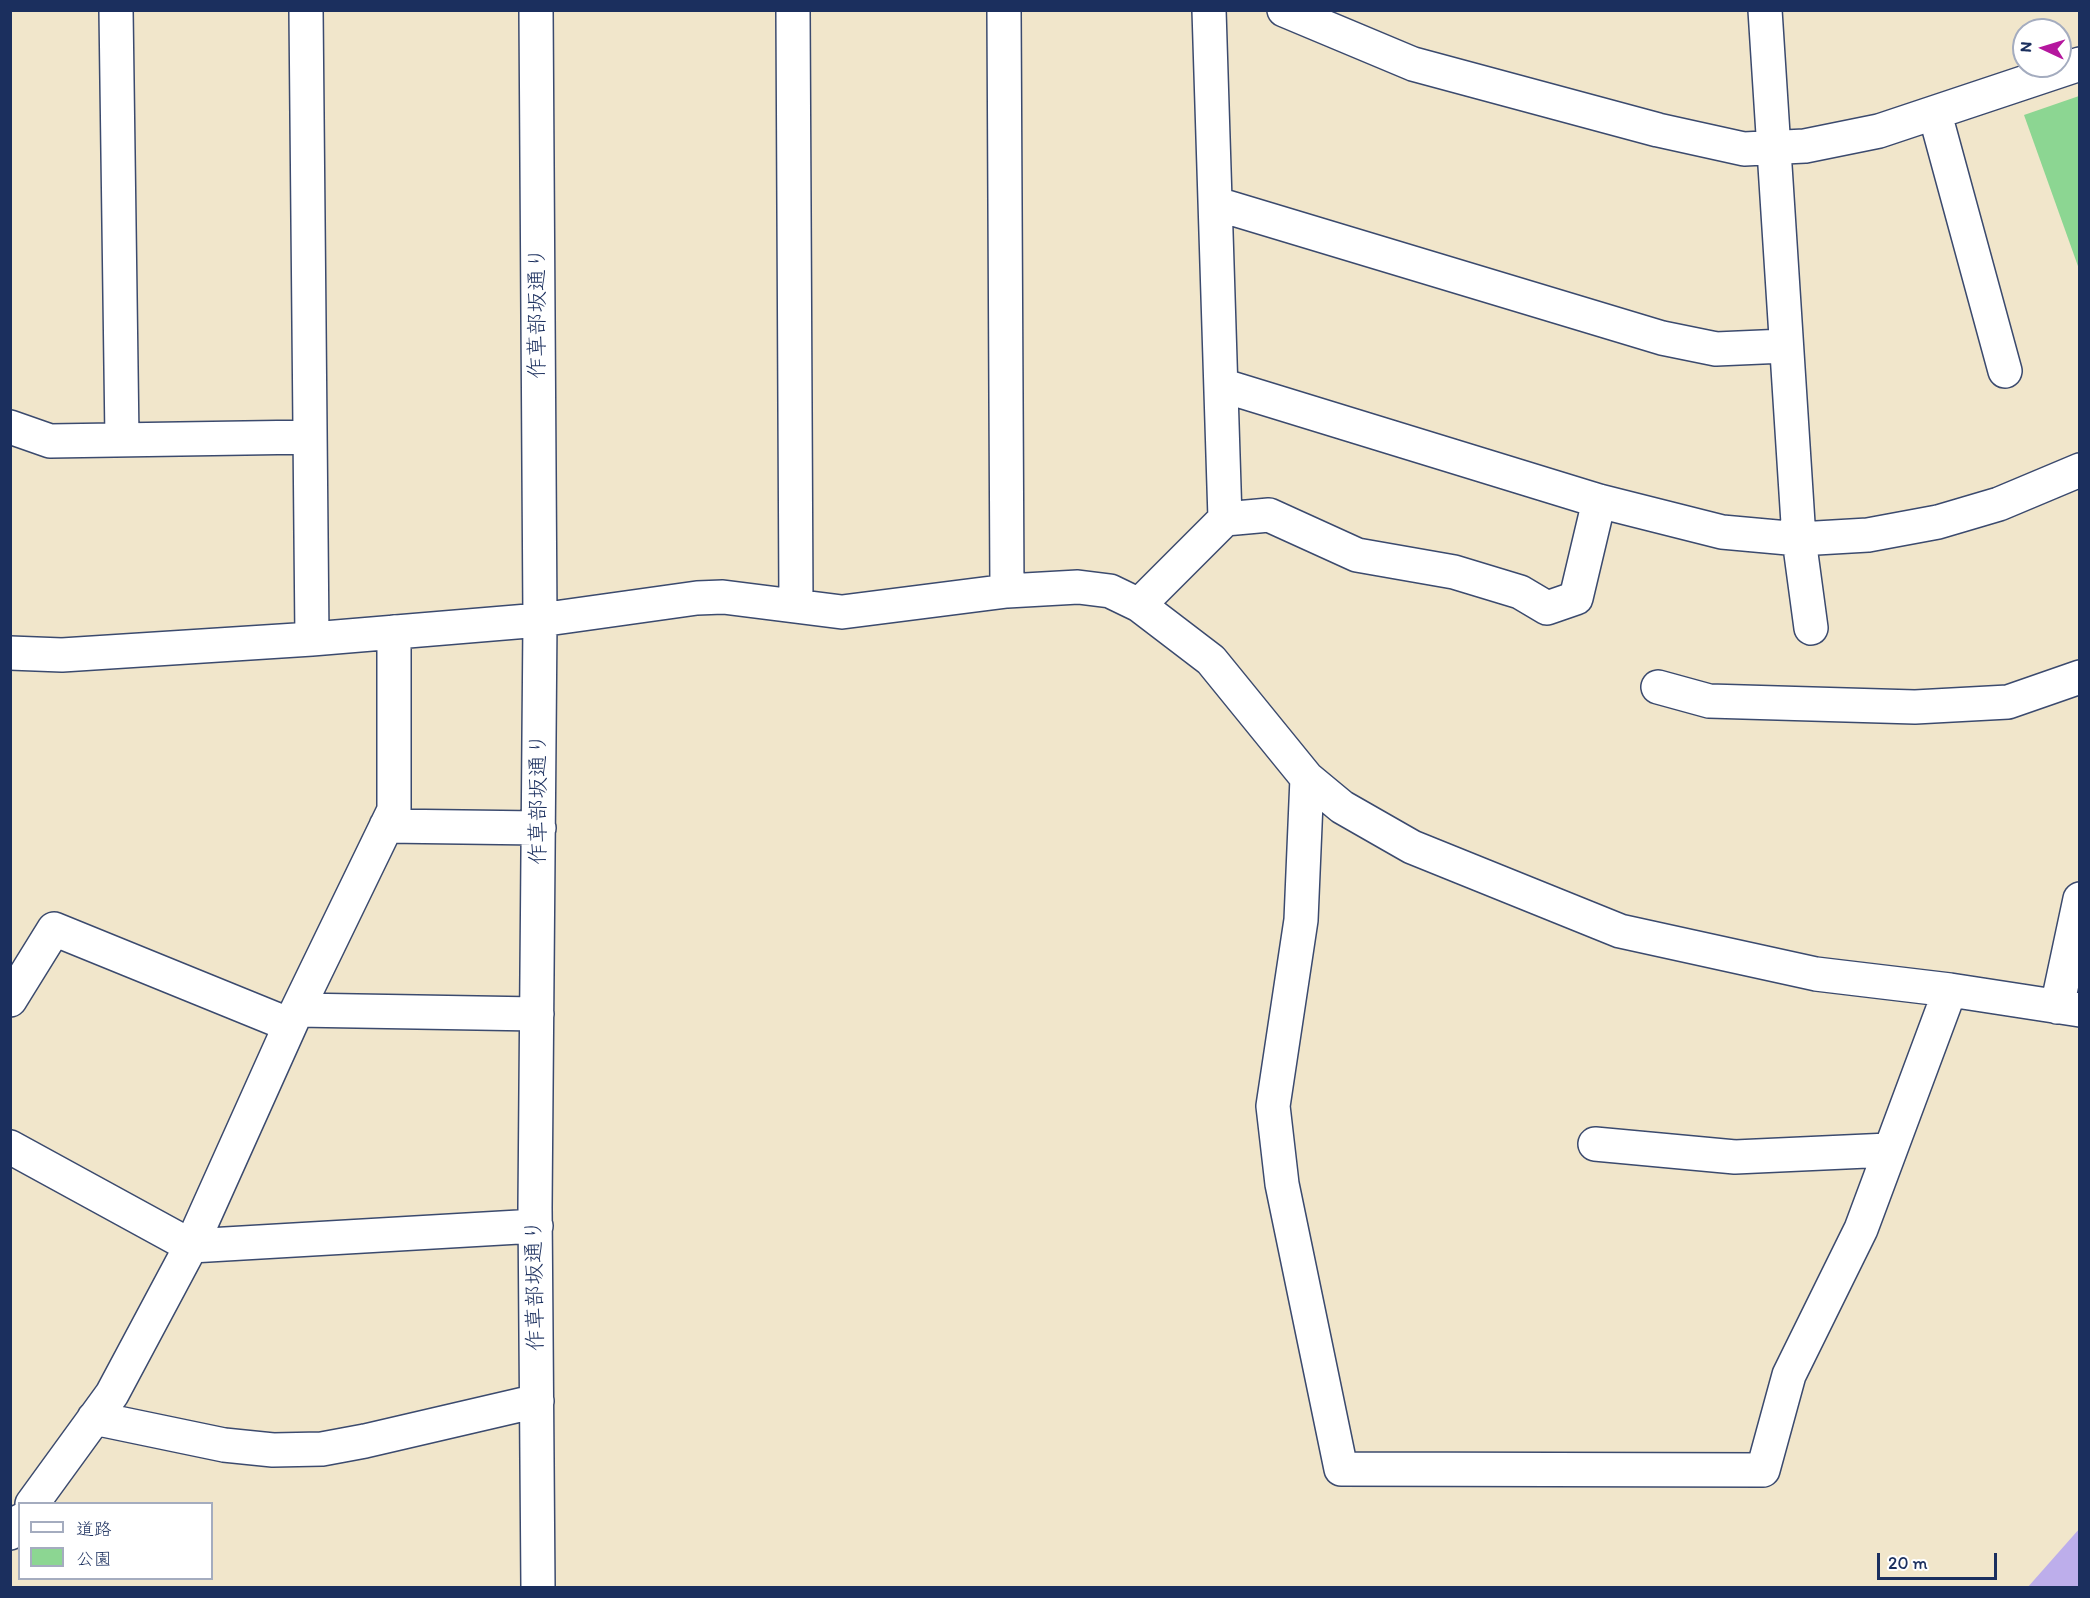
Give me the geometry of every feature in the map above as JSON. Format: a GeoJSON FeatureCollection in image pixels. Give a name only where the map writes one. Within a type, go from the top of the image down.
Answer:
{"type":"FeatureCollection","features":[{"type":"Feature","properties":{"kind":"street"},"geometry":{"type":"LineString","coordinates":[[116,10],[122,440]]}},
{"type":"Feature","properties":{"kind":"street"},"geometry":{"type":"LineString","coordinates":[[306,10],[312,639]]}},
{"type":"Feature","properties":{"kind":"street","name":"作草部坂通り"},"geometry":{"type":"LineString","coordinates":[[536,10],[540,620],[536,1226],[538,1587]]}},
{"type":"Feature","properties":{"kind":"street"},"geometry":{"type":"LineString","coordinates":[[793,10],[796,604]]}},
{"type":"Feature","properties":{"kind":"street"},"geometry":{"type":"LineString","coordinates":[[1004,10],[1007,591]]}},
{"type":"Feature","properties":{"kind":"street"},"geometry":{"type":"LineString","coordinates":[[1209,10],[1217,204],[1225,519]]}},
{"type":"Feature","properties":{"kind":"street"},"geometry":{"type":"LineString","coordinates":[[1284,10],[1413,64],[1658,130],[1744,149],[1805,146],[1879,131],[2079,64]]}},
{"type":"Feature","properties":{"kind":"street"},"geometry":{"type":"LineString","coordinates":[[1765,10],[1799,539],[1811,628]]}},
{"type":"Feature","properties":{"kind":"street"},"geometry":{"type":"LineString","coordinates":[[1935,114],[2005,371]]}},
{"type":"Feature","properties":{"kind":"street"},"geometry":{"type":"LineString","coordinates":[[1217,204],[1662,339],[1716,349],[1785,346]]}},
{"type":"Feature","properties":{"kind":"street"},"geometry":{"type":"LineString","coordinates":[[1221,385],[1599,501],[1722,532],[1799,539],[1868,535],[1938,522],[1999,504],[2079,470]]}},
{"type":"Feature","properties":{"kind":"street"},"geometry":{"type":"LineString","coordinates":[[10,427],[50,441],[310,437]]}},
{"type":"Feature","properties":{"kind":"street"},"geometry":{"type":"LineString","coordinates":[[1139,605],[1225,519],[1269,515],[1357,555],[1454,572],[1520,592],[1547,608],[1576,598],[1599,501]]}},
{"type":"Feature","properties":{"kind":"street"},"geometry":{"type":"LineString","coordinates":[[10,654],[62,655],[312,639],[540,620],[697,598],[723,597],[796,604],[842,612],[1007,591],[1078,587],[1110,591],[1139,605],[1211,660],[1307,778],[1342,807],[1412,847],[1620,931],[1816,974],[1950,990],[2068,1009],[2079,899]]}},
{"type":"Feature","properties":{"kind":"street"},"geometry":{"type":"LineString","coordinates":[[33,1502],[112,1394],[190,1246],[294,1017],[394,810],[394,632]]}},
{"type":"Feature","properties":{"kind":"street"},"geometry":{"type":"LineString","coordinates":[[1658,687],[1709,701],[1915,707],[2008,702],[2079,677]]}},
{"type":"Feature","properties":{"kind":"street"},"geometry":{"type":"LineString","coordinates":[[1307,778],[1301,920],[1273,1106],[1282,1184],[1341,1469],[1763,1470],[1789,1375],[1861,1229],[1950,990]]}},
{"type":"Feature","properties":{"kind":"street"},"geometry":{"type":"LineString","coordinates":[[386,826],[539,828]]}},
{"type":"Feature","properties":{"kind":"street"},"geometry":{"type":"LineString","coordinates":[[10,1000],[54,929],[294,1017],[537,1014]]}},
{"type":"Feature","properties":{"kind":"street"},"geometry":{"type":"LineString","coordinates":[[1595,1144],[1735,1157],[1889,1150]]}},
{"type":"Feature","properties":{"kind":"street"},"geometry":{"type":"LineString","coordinates":[[10,1147],[190,1246],[536,1226]]}},
{"type":"Feature","properties":{"kind":"street"},"geometry":{"type":"LineString","coordinates":[[94,1418],[224,1445],[273,1450],[322,1449],[537,1401]]}},
{"type":"Feature","properties":{"kind":"green space"},"geometry":{"type":"Polygon","coordinates":[[[2080,96],[2079,269],[2024,115],[2080,96]]]}},
{"type":"Feature","properties":{"kind":"building"},"geometry":{"type":"Polygon","coordinates":[[[2080,1528],[2080,1588],[2027,1588],[2080,1528]]]}}]}
